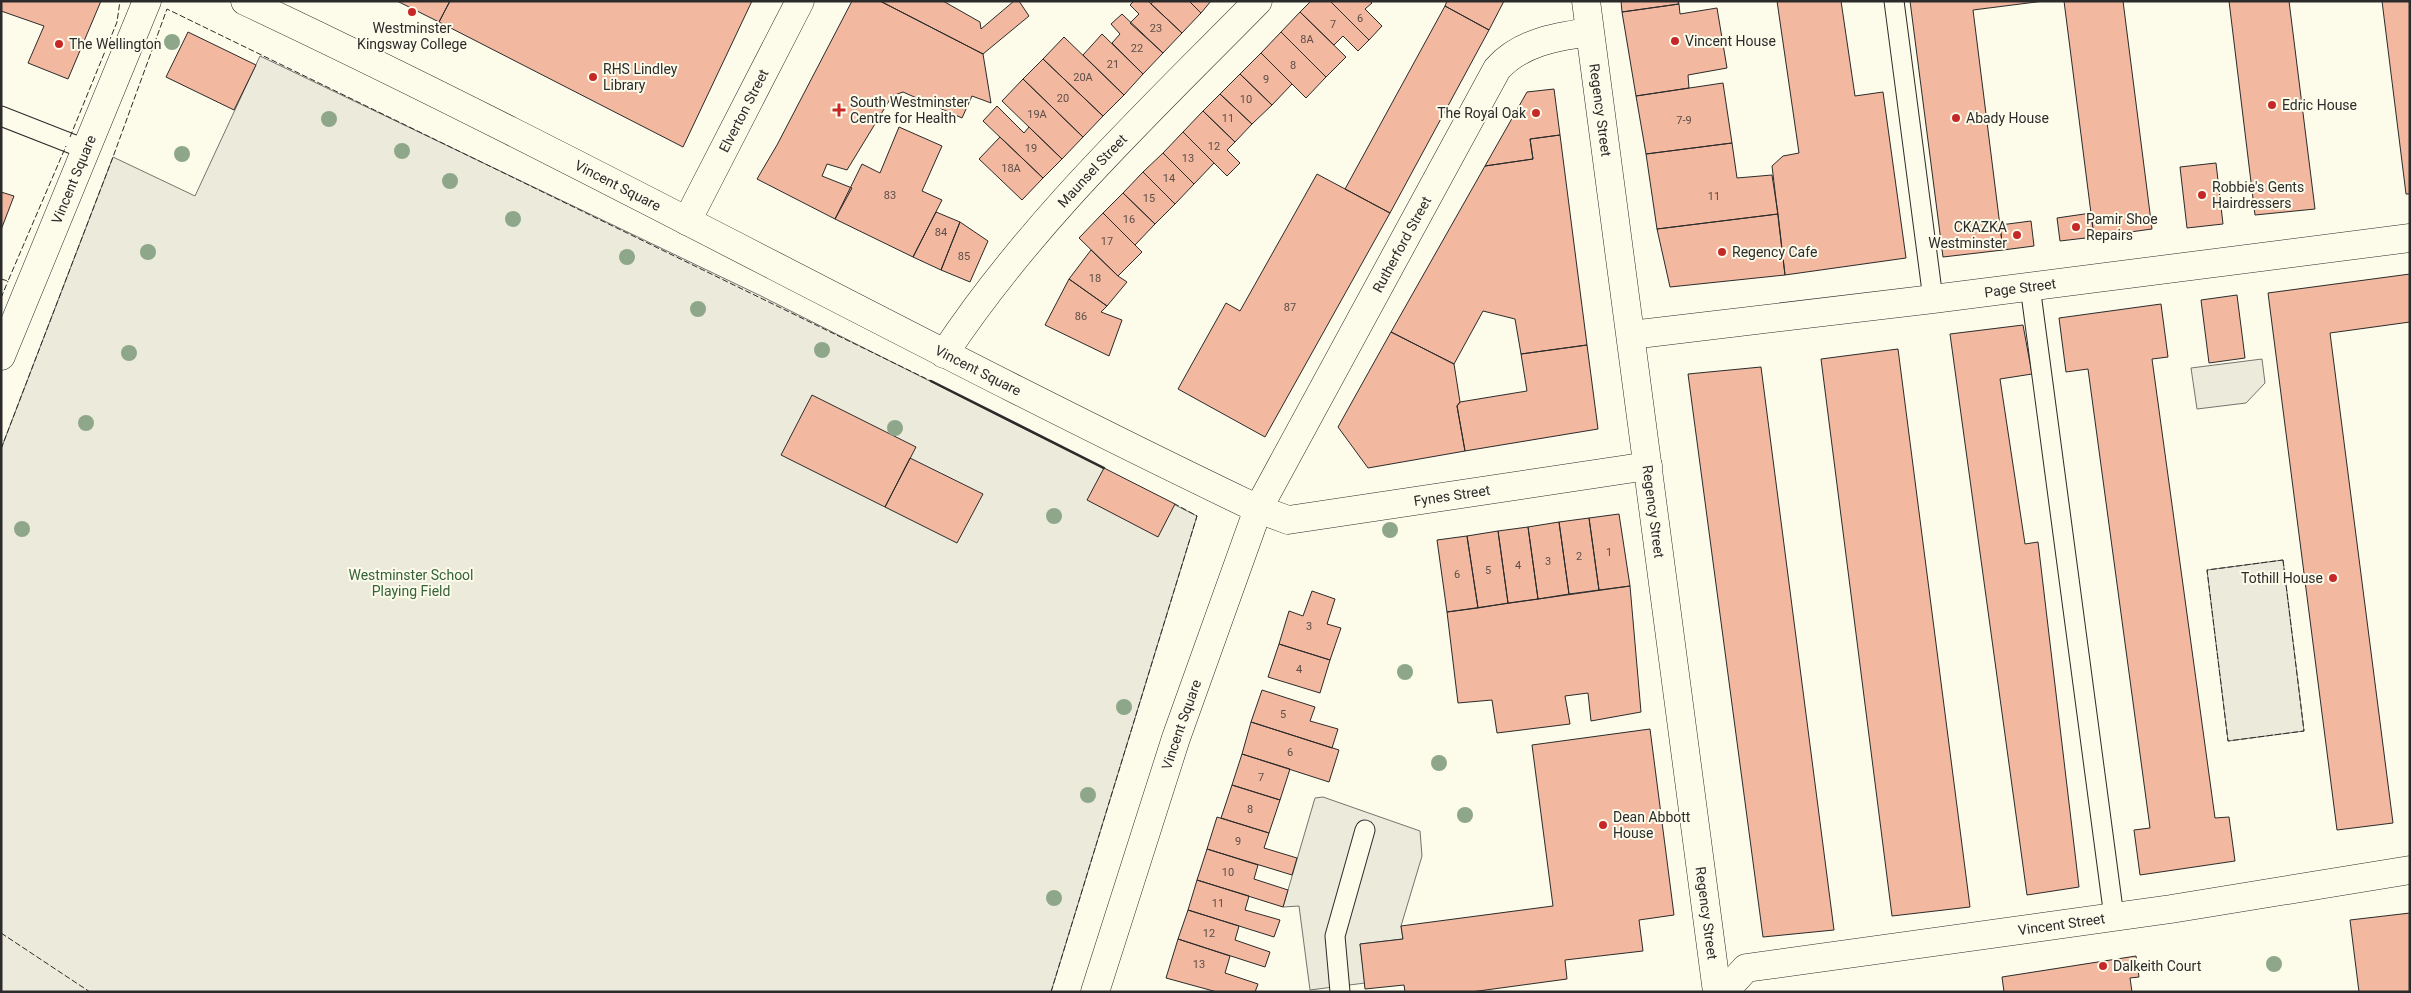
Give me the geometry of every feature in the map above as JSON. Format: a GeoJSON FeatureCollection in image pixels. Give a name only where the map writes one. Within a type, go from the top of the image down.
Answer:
{"type":"FeatureCollection","features":[{"type":"Feature","properties":{"kind":"street","name":"Vincent Square"},"geometry":{"type":"LineString","coordinates":[[1,356],[147,1]]}},
{"type":"Feature","properties":{"kind":"street","name":"Vincent Square"},"geometry":{"type":"LineString","coordinates":[[245,1],[374,62],[1056,411],[1258,509],[1176,738],[1102,990]]}},
{"type":"Feature","properties":{"kind":"street","name":"Elverton Street"},"geometry":{"type":"LineString","coordinates":[[687,221],[800,1]]}},
{"type":"Feature","properties":{"kind":"street","name":"Maunsel Street"},"geometry":{"type":"LineString","coordinates":[[944,354],[986,296],[1049,218],[1258,1]]}},
{"type":"Feature","properties":{"kind":"street","name":"Regency Street"},"geometry":{"type":"LineString","coordinates":[[1586,1],[1717,992]]}},
{"type":"Feature","properties":{"kind":"street","name":"Rutherford Street"},"geometry":{"type":"LineString","coordinates":[[1258,509],[1497,69],[1514,53],[1530,45],[1590,32]]}},
{"type":"Feature","properties":{"kind":"street","name":"Page Street"},"geometry":{"type":"LineString","coordinates":[[1631,334],[1933,299],[2410,238]]}},
{"type":"Feature","properties":{"kind":"street","name":"Fynes Street"},"geometry":{"type":"LineString","coordinates":[[1258,509],[1288,520],[1648,466]]}},
{"type":"Feature","properties":{"kind":"street","name":"Vincent Street"},"geometry":{"type":"LineString","coordinates":[[1724,992],[1746,968],[2114,917],[2410,870]]}},
{"type":"Feature","properties":{"kind":"lane"},"geometry":{"type":"LineString","coordinates":[[1894,1],[1933,299]]}},
{"type":"Feature","properties":{"kind":"lane"},"geometry":{"type":"LineString","coordinates":[[1,116],[85,149]]}},
{"type":"Feature","properties":{"kind":"lane"},"geometry":{"type":"LineString","coordinates":[[2030,286],[2114,917]]}},
{"type":"Feature","properties":{"kind":"lane"},"geometry":{"type":"LineString","coordinates":[[1340,992],[1335,936],[1365,830]]}},
{"type":"Feature","properties":{"kind":"green space","name":"Westminster School Playing Field"},"geometry":{"type":"Polygon","coordinates":[[[260,56],[759,295],[1197,516],[1051,992],[1,992],[1,449],[113,157],[195,196],[260,56]]]}},
{"type":"Feature","properties":{"kind":"green space"},"geometry":{"type":"Polygon","coordinates":[[[2262,359],[2265,383],[2246,403],[2197,409],[2191,368],[2262,359]]]}},
{"type":"Feature","properties":{"kind":"green space"},"geometry":{"type":"Polygon","coordinates":[[[2283,560],[2304,731],[2228,741],[2207,570],[2283,560]]]}},
{"type":"Feature","properties":{"kind":"shaded area"},"geometry":{"type":"Polygon","coordinates":[[[1323,797],[1420,831],[1422,856],[1401,926],[1403,939],[1360,944],[1365,983],[1310,990],[1299,906],[1283,907],[1315,798],[1323,797]]]}},
{"type":"Feature","properties":{"kind":"building","name":"The Wellington"},"geometry":{"type":"Polygon","coordinates":[[[1,1],[101,1],[68,79],[28,63],[44,26],[1,11],[1,1]]]}},
{"type":"Feature","properties":{"kind":"building"},"geometry":{"type":"Polygon","coordinates":[[[397,1],[450,1],[439,22],[397,1]]]}},
{"type":"Feature","properties":{"kind":"building"},"geometry":{"type":"Polygon","coordinates":[[[450,1],[752,1],[683,147],[439,22],[450,1]]]}},
{"type":"Feature","properties":{"kind":"building","name":"South Westminster Centre for Health"},"geometry":{"type":"Polygon","coordinates":[[[852,1],[880,1],[983,54],[991,103],[972,96],[962,118],[903,92],[892,96],[847,170],[827,164],[822,176],[852,188],[835,219],[757,179],[777,145],[852,1]]]}},
{"type":"Feature","properties":{"kind":"building"},"geometry":{"type":"Polygon","coordinates":[[[880,1],[943,1],[980,22],[981,29],[1014,1],[1019,1],[1029,16],[983,54],[880,1]]]}},
{"type":"Feature","properties":{"kind":"building"},"geometry":{"type":"Polygon","coordinates":[[[1134,1],[1148,1],[1182,33],[1163,53],[1130,23],[1139,14],[1130,5],[1134,1]]]}},
{"type":"Feature","properties":{"kind":"building"},"geometry":{"type":"Polygon","coordinates":[[[1153,1],[1189,1],[1201,13],[1182,33],[1151,4],[1153,1]]]}},
{"type":"Feature","properties":{"kind":"building"},"geometry":{"type":"Polygon","coordinates":[[[1189,1],[1211,1],[1201,13],[1189,1]]]}},
{"type":"Feature","properties":{"kind":"building"},"geometry":{"type":"Polygon","coordinates":[[[1311,1],[1330,1],[1369,40],[1358,51],[1343,36],[1334,45],[1300,12],[1311,1]]]}},
{"type":"Feature","properties":{"kind":"building"},"geometry":{"type":"Polygon","coordinates":[[[1330,1],[1370,1],[1372,3],[1365,9],[1382,26],[1369,40],[1330,1]]]}},
{"type":"Feature","properties":{"kind":"building"},"geometry":{"type":"Polygon","coordinates":[[[1447,1],[1504,1],[1489,30],[1445,6],[1447,1]]]}},
{"type":"Feature","properties":{"kind":"building"},"geometry":{"type":"Polygon","coordinates":[[[1621,1],[1678,1],[1679,4],[1622,12],[1621,1]]]}},
{"type":"Feature","properties":{"kind":"building"},"geometry":{"type":"Polygon","coordinates":[[[1777,1],[1841,1],[1855,96],[1883,92],[1906,258],[1785,275],[1772,166],[1783,156],[1799,153],[1777,1]]]}},
{"type":"Feature","properties":{"kind":"building","name":"Abady House"},"geometry":{"type":"Polygon","coordinates":[[[1910,1],[2044,1],[1973,10],[2003,250],[1943,257],[1910,1]]]}},
{"type":"Feature","properties":{"kind":"building","name":"Abady House"},"geometry":{"type":"Polygon","coordinates":[[[2064,1],[2123,1],[2152,229],[2094,237],[2064,1]]]}},
{"type":"Feature","properties":{"kind":"building","name":"Edric House"},"geometry":{"type":"Polygon","coordinates":[[[2229,1],[2289,1],[2315,209],[2255,215],[2229,1]]]}},
{"type":"Feature","properties":{"kind":"building","name":"Edric House"},"geometry":{"type":"Polygon","coordinates":[[[2382,1],[2410,1],[2410,194],[2406,194],[2382,1]]]}},
{"type":"Feature","properties":{"kind":"building","name":"Vincent House"},"geometry":{"type":"Polygon","coordinates":[[[1679,4],[1680,14],[1717,8],[1727,68],[1688,75],[1689,88],[1636,96],[1622,12],[1679,4]]]}},
{"type":"Feature","properties":{"kind":"building"},"geometry":{"type":"Polygon","coordinates":[[[1445,6],[1489,30],[1390,213],[1345,189],[1445,6]]]}},
{"type":"Feature","properties":{"kind":"building"},"geometry":{"type":"Polygon","coordinates":[[[1300,12],[1346,57],[1326,77],[1281,32],[1300,12]]]}},
{"type":"Feature","properties":{"kind":"building"},"geometry":{"type":"Polygon","coordinates":[[[1122,14],[1163,53],[1143,74],[1112,43],[1120,34],[1111,24],[1122,14]]]}},
{"type":"Feature","properties":{"kind":"building"},"geometry":{"type":"Polygon","coordinates":[[[188,32],[256,65],[234,110],[166,77],[188,32]]]}},
{"type":"Feature","properties":{"kind":"building"},"geometry":{"type":"Polygon","coordinates":[[[1281,32],[1326,77],[1306,98],[1261,53],[1281,32]]]}},
{"type":"Feature","properties":{"kind":"building"},"geometry":{"type":"Polygon","coordinates":[[[1102,34],[1143,74],[1124,95],[1083,55],[1102,34]]]}},
{"type":"Feature","properties":{"kind":"building"},"geometry":{"type":"Polygon","coordinates":[[[1064,37],[1124,95],[1103,116],[1043,59],[1064,37]]]}},
{"type":"Feature","properties":{"kind":"building"},"geometry":{"type":"Polygon","coordinates":[[[1261,53],[1292,84],[1272,105],[1240,74],[1261,53]]]}},
{"type":"Feature","properties":{"kind":"building"},"geometry":{"type":"Polygon","coordinates":[[[1043,59],[1103,116],[1083,137],[1023,79],[1043,59]]]}},
{"type":"Feature","properties":{"kind":"building"},"geometry":{"type":"Polygon","coordinates":[[[1240,74],[1272,105],[1252,124],[1220,94],[1240,74]]]}},
{"type":"Feature","properties":{"kind":"building"},"geometry":{"type":"Polygon","coordinates":[[[1023,79],[1083,137],[1062,159],[1002,101],[1023,79]]]}},
{"type":"Feature","properties":{"kind":"building"},"geometry":{"type":"Polygon","coordinates":[[[1723,83],[1732,143],[1646,154],[1636,96],[1723,83]]]}},
{"type":"Feature","properties":{"kind":"building","name":"The Royal Oak"},"geometry":{"type":"Polygon","coordinates":[[[1554,89],[1560,135],[1530,139],[1533,159],[1485,166],[1527,92],[1554,89]]]}},
{"type":"Feature","properties":{"kind":"building"},"geometry":{"type":"Polygon","coordinates":[[[1220,94],[1252,124],[1235,142],[1203,111],[1220,94]]]}},
{"type":"Feature","properties":{"kind":"building"},"geometry":{"type":"Polygon","coordinates":[[[997,106],[1024,133],[1029,127],[1062,159],[1043,178],[983,121],[997,106]]]}},
{"type":"Feature","properties":{"kind":"building"},"geometry":{"type":"Polygon","coordinates":[[[1203,111],[1235,142],[1227,150],[1240,163],[1227,176],[1183,132],[1203,111]]]}},
{"type":"Feature","properties":{"kind":"building"},"geometry":{"type":"Polygon","coordinates":[[[899,127],[942,146],[922,191],[942,200],[913,257],[835,219],[862,164],[880,173],[899,127]]]}},
{"type":"Feature","properties":{"kind":"building"},"geometry":{"type":"Polygon","coordinates":[[[1183,132],[1214,163],[1194,184],[1163,153],[1183,132]]]}},
{"type":"Feature","properties":{"kind":"building"},"geometry":{"type":"Polygon","coordinates":[[[1560,135],[1587,345],[1521,354],[1515,319],[1483,311],[1454,364],[1391,332],[1485,166],[1533,159],[1530,139],[1560,135]]]}},
{"type":"Feature","properties":{"kind":"building"},"geometry":{"type":"Polygon","coordinates":[[[1000,137],[1043,178],[1022,200],[979,159],[1000,137]]]}},
{"type":"Feature","properties":{"kind":"building"},"geometry":{"type":"Polygon","coordinates":[[[1732,143],[1737,178],[1772,175],[1778,214],[1657,229],[1646,154],[1732,143]]]}},
{"type":"Feature","properties":{"kind":"building"},"geometry":{"type":"Polygon","coordinates":[[[1163,153],[1194,184],[1175,204],[1143,172],[1163,153]]]}},
{"type":"Feature","properties":{"kind":"building","name":"Robbie's Gents Hairdressers"},"geometry":{"type":"Polygon","coordinates":[[[2216,163],[2223,224],[2187,228],[2180,167],[2216,163]]]}},
{"type":"Feature","properties":{"kind":"building"},"geometry":{"type":"Polygon","coordinates":[[[1143,172],[1175,204],[1155,224],[1123,193],[1143,172]]]}},
{"type":"Feature","properties":{"kind":"building"},"geometry":{"type":"Polygon","coordinates":[[[1317,174],[1390,213],[1265,437],[1178,389],[1226,303],[1240,311],[1317,174]]]}},
{"type":"Feature","properties":{"kind":"building"},"geometry":{"type":"Polygon","coordinates":[[[1,192],[14,196],[1,230],[1,192]]]}},
{"type":"Feature","properties":{"kind":"building"},"geometry":{"type":"Polygon","coordinates":[[[1123,193],[1155,224],[1135,245],[1103,213],[1123,193]]]}},
{"type":"Feature","properties":{"kind":"building"},"geometry":{"type":"Polygon","coordinates":[[[936,212],[960,222],[941,270],[913,257],[936,212]]]}},
{"type":"Feature","properties":{"kind":"building"},"geometry":{"type":"Polygon","coordinates":[[[1103,213],[1142,252],[1118,276],[1079,238],[1103,213]]]}},
{"type":"Feature","properties":{"kind":"building","name":"Pamir Shoe Repairs"},"geometry":{"type":"Polygon","coordinates":[[[2091,213],[2094,237],[2060,241],[2057,218],[2091,213]]]}},
{"type":"Feature","properties":{"kind":"building","name":"Regency Cafe"},"geometry":{"type":"Polygon","coordinates":[[[1778,214],[1785,275],[1670,287],[1657,229],[1778,214]]]}},
{"type":"Feature","properties":{"kind":"building","name":"CKAZKA Westminster"},"geometry":{"type":"Polygon","coordinates":[[[2031,221],[2034,246],[2003,250],[2000,225],[2031,221]]]}},
{"type":"Feature","properties":{"kind":"building"},"geometry":{"type":"Polygon","coordinates":[[[960,222],[988,241],[970,282],[941,270],[960,222]]]}},
{"type":"Feature","properties":{"kind":"building"},"geometry":{"type":"Polygon","coordinates":[[[1091,250],[1127,282],[1107,306],[1069,279],[1091,250]]]}},
{"type":"Feature","properties":{"kind":"building","name":"Tothill House"},"geometry":{"type":"Polygon","coordinates":[[[2410,274],[2410,322],[2330,333],[2393,823],[2337,830],[2268,293],[2410,274]]]}},
{"type":"Feature","properties":{"kind":"building"},"geometry":{"type":"Polygon","coordinates":[[[1069,279],[1107,306],[1101,312],[1122,320],[1109,356],[1045,325],[1069,279]]]}},
{"type":"Feature","properties":{"kind":"building"},"geometry":{"type":"Polygon","coordinates":[[[2237,295],[2245,358],[2209,363],[2201,300],[2237,295]]]}},
{"type":"Feature","properties":{"kind":"building"},"geometry":{"type":"Polygon","coordinates":[[[2161,304],[2168,357],[2152,359],[2215,818],[2229,817],[2235,861],[2140,875],[2134,830],[2150,828],[2088,369],[2066,372],[2059,318],[2161,304]]]}},
{"type":"Feature","properties":{"kind":"building"},"geometry":{"type":"Polygon","coordinates":[[[2023,325],[2032,374],[2000,379],[2025,544],[2038,542],[2079,887],[2027,895],[1950,334],[2023,325]]]}},
{"type":"Feature","properties":{"kind":"building"},"geometry":{"type":"Polygon","coordinates":[[[1391,332],[1454,364],[1460,402],[1457,406],[1465,451],[1368,468],[1338,427],[1391,332]]]}},
{"type":"Feature","properties":{"kind":"building"},"geometry":{"type":"Polygon","coordinates":[[[1587,345],[1598,429],[1465,451],[1457,406],[1460,402],[1527,391],[1521,354],[1587,345]]]}},
{"type":"Feature","properties":{"kind":"building"},"geometry":{"type":"Polygon","coordinates":[[[1898,349],[1970,907],[1892,916],[1821,359],[1898,349]]]}},
{"type":"Feature","properties":{"kind":"building"},"geometry":{"type":"Polygon","coordinates":[[[1761,367],[1834,930],[1763,937],[1688,374],[1761,367]]]}},
{"type":"Feature","properties":{"kind":"building"},"geometry":{"type":"Polygon","coordinates":[[[812,395],[916,447],[885,507],[781,455],[812,395]]]}},
{"type":"Feature","properties":{"kind":"building"},"geometry":{"type":"Polygon","coordinates":[[[910,458],[983,494],[957,543],[885,507],[910,458]]]}},
{"type":"Feature","properties":{"kind":"building"},"geometry":{"type":"Polygon","coordinates":[[[1104,468],[1175,504],[1158,537],[1087,500],[1104,468]]]}},
{"type":"Feature","properties":{"kind":"building"},"geometry":{"type":"Polygon","coordinates":[[[1619,514],[1630,586],[1599,590],[1589,518],[1619,514]]]}},
{"type":"Feature","properties":{"kind":"building"},"geometry":{"type":"Polygon","coordinates":[[[1589,518],[1599,590],[1569,594],[1559,522],[1589,518]]]}},
{"type":"Feature","properties":{"kind":"building"},"geometry":{"type":"Polygon","coordinates":[[[1559,522],[1569,594],[1538,599],[1528,527],[1559,522]]]}},
{"type":"Feature","properties":{"kind":"building"},"geometry":{"type":"Polygon","coordinates":[[[1528,527],[1538,599],[1508,603],[1498,531],[1528,527]]]}},
{"type":"Feature","properties":{"kind":"building"},"geometry":{"type":"Polygon","coordinates":[[[1498,531],[1508,603],[1478,608],[1467,536],[1498,531]]]}},
{"type":"Feature","properties":{"kind":"building"},"geometry":{"type":"Polygon","coordinates":[[[1467,536],[1478,608],[1447,612],[1437,540],[1467,536]]]}},
{"type":"Feature","properties":{"kind":"building"},"geometry":{"type":"Polygon","coordinates":[[[1630,586],[1641,712],[1591,721],[1588,693],[1565,696],[1570,724],[1497,733],[1492,700],[1458,703],[1447,612],[1630,586]]]}},
{"type":"Feature","properties":{"kind":"building"},"geometry":{"type":"Polygon","coordinates":[[[1312,591],[1335,599],[1327,624],[1341,628],[1330,660],[1279,644],[1289,611],[1303,616],[1312,591]]]}},
{"type":"Feature","properties":{"kind":"building"},"geometry":{"type":"Polygon","coordinates":[[[1279,644],[1330,660],[1320,693],[1268,677],[1279,644]]]}},
{"type":"Feature","properties":{"kind":"building"},"geometry":{"type":"Polygon","coordinates":[[[1262,690],[1315,707],[1310,721],[1338,729],[1332,748],[1251,722],[1262,690]]]}},
{"type":"Feature","properties":{"kind":"building"},"geometry":{"type":"Polygon","coordinates":[[[1251,722],[1339,750],[1329,782],[1242,754],[1251,722]]]}},
{"type":"Feature","properties":{"kind":"building","name":"Dean Abbott House"},"geometry":{"type":"Polygon","coordinates":[[[1650,729],[1674,915],[1639,920],[1643,951],[1565,960],[1567,979],[1471,992],[1405,992],[1404,985],[1365,989],[1360,944],[1403,939],[1401,926],[1553,906],[1532,745],[1650,729]]]}},
{"type":"Feature","properties":{"kind":"building"},"geometry":{"type":"Polygon","coordinates":[[[1242,754],[1290,769],[1280,800],[1232,785],[1242,754]]]}},
{"type":"Feature","properties":{"kind":"building"},"geometry":{"type":"Polygon","coordinates":[[[1232,785],[1280,800],[1269,833],[1221,818],[1232,785]]]}},
{"type":"Feature","properties":{"kind":"building"},"geometry":{"type":"Polygon","coordinates":[[[1217,817],[1269,833],[1264,848],[1297,858],[1292,875],[1207,849],[1217,817]]]}},
{"type":"Feature","properties":{"kind":"building"},"geometry":{"type":"Polygon","coordinates":[[[1207,849],[1258,865],[1254,879],[1288,890],[1283,907],[1197,880],[1207,849]]]}},
{"type":"Feature","properties":{"kind":"building"},"geometry":{"type":"Polygon","coordinates":[[[1197,880],[1249,896],[1245,910],[1280,920],[1274,937],[1188,910],[1197,880]]]}},
{"type":"Feature","properties":{"kind":"building"},"geometry":{"type":"Polygon","coordinates":[[[1188,910],[1239,926],[1235,940],[1270,952],[1265,967],[1178,939],[1188,910]]]}},
{"type":"Feature","properties":{"kind":"building"},"geometry":{"type":"Polygon","coordinates":[[[2410,913],[2410,992],[2359,992],[2350,920],[2410,913]]]}},
{"type":"Feature","properties":{"kind":"building"},"geometry":{"type":"Polygon","coordinates":[[[1178,939],[1230,956],[1225,973],[1258,984],[1255,992],[1217,992],[1166,978],[1178,939]]]}},
{"type":"Feature","properties":{"kind":"building","name":"Dalkeith Court"},"geometry":{"type":"Polygon","coordinates":[[[2136,956],[2139,977],[2130,978],[2132,992],[2004,992],[2002,977],[2136,956]]]}},
{"type":"Feature","properties":{"kind":"fence"},"geometry":{"type":"LineString","coordinates":[[70,137],[117,22],[120,1]]}},
{"type":"Feature","properties":{"kind":"fence"},"geometry":{"type":"LineString","coordinates":[[1,449],[113,157],[167,9],[931,381]]}},
{"type":"Feature","properties":{"kind":"fence"},"geometry":{"type":"LineString","coordinates":[[1,279],[8,281],[66,146]]}},
{"type":"Feature","properties":{"kind":"fence"},"geometry":{"type":"LineString","coordinates":[[1,298],[8,281]]}},
{"type":"Feature","properties":{"kind":"fence"},"geometry":{"type":"LineString","coordinates":[[1051,992],[1197,516],[1175,504]]}},
{"type":"Feature","properties":{"kind":"fence"},"geometry":{"type":"LineString","coordinates":[[2283,560],[2304,731],[2228,741],[2207,570],[2283,560]]}},
{"type":"Feature","properties":{"kind":"fence"},"geometry":{"type":"LineString","coordinates":[[1,933],[90,992]]}},
{"type":"Feature","properties":{"kind":"wall"},"geometry":{"type":"LineString","coordinates":[[931,381],[1104,468]]}},
{"type":"Feature","properties":{"kind":"place","name":"Westminster Kingsway College"},"geometry":{"type":"Point","coordinates":[412,12]}},
{"type":"Feature","properties":{"kind":"place","name":"Vincent House"},"geometry":{"type":"Point","coordinates":[1675,41]}},
{"type":"Feature","properties":{"kind":"place","name":"The Wellington"},"geometry":{"type":"Point","coordinates":[59,44]}},
{"type":"Feature","properties":{"kind":"place","name":"RHS Lindley Library"},"geometry":{"type":"Point","coordinates":[593,77]}},
{"type":"Feature","properties":{"kind":"place","name":"Edric House"},"geometry":{"type":"Point","coordinates":[2272,105]}},
{"type":"Feature","properties":{"kind":"place","name":"South Westminster Centre for Health"},"geometry":{"type":"Point","coordinates":[839,110]}},
{"type":"Feature","properties":{"kind":"place","name":"The Royal Oak"},"geometry":{"type":"Point","coordinates":[1536,113]}},
{"type":"Feature","properties":{"kind":"place","name":"Abady House"},"geometry":{"type":"Point","coordinates":[1956,118]}},
{"type":"Feature","properties":{"kind":"place","name":"Robbie's Gents Hairdressers"},"geometry":{"type":"Point","coordinates":[2202,195]}},
{"type":"Feature","properties":{"kind":"place","name":"Pamir Shoe Repairs"},"geometry":{"type":"Point","coordinates":[2076,227]}},
{"type":"Feature","properties":{"kind":"place","name":"CKAZKA Westminster"},"geometry":{"type":"Point","coordinates":[2017,235]}},
{"type":"Feature","properties":{"kind":"place","name":"Regency Cafe"},"geometry":{"type":"Point","coordinates":[1722,252]}},
{"type":"Feature","properties":{"kind":"place","name":"Tothill House"},"geometry":{"type":"Point","coordinates":[2333,578]}},
{"type":"Feature","properties":{"kind":"place","name":"Dean Abbott House"},"geometry":{"type":"Point","coordinates":[1603,825]}},
{"type":"Feature","properties":{"kind":"place","name":"Dalkeith Court"},"geometry":{"type":"Point","coordinates":[2103,966]}}]}
